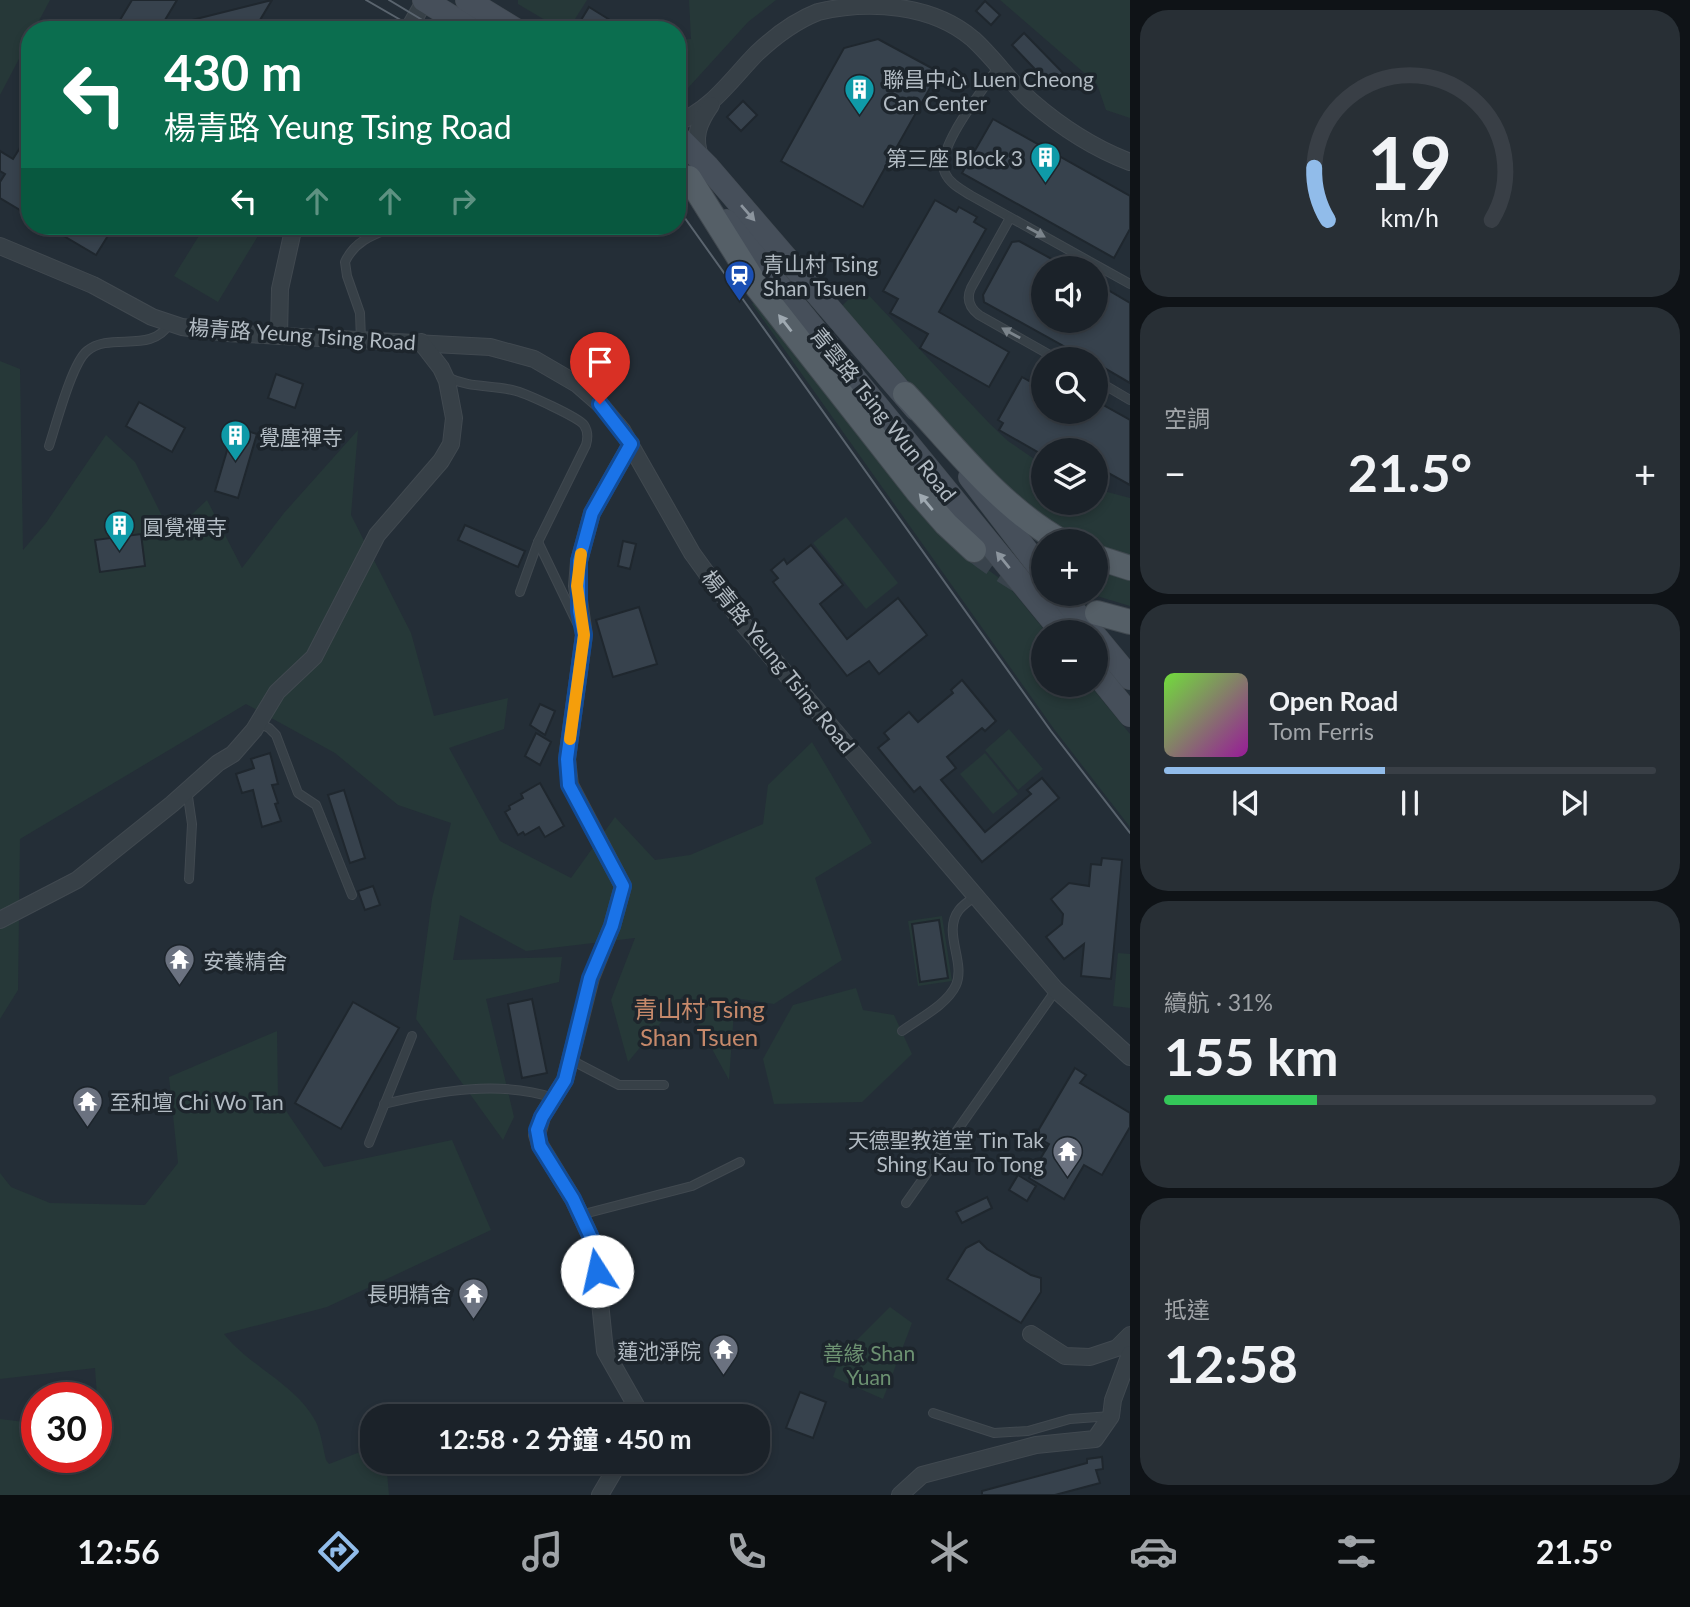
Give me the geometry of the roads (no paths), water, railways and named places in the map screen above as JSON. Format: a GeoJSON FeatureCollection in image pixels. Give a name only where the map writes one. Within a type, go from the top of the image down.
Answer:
{"type":"FeatureCollection","features":[{"type":"Feature","properties":{"kind":"main road"},"geometry":{"type":"LineString","coordinates":[[425,0],[459,21]]}},
{"type":"Feature","properties":{"kind":"main road"},"geometry":{"type":"LineString","coordinates":[[467,0],[501,21]]}},
{"type":"Feature","properties":{"kind":"main road"},"geometry":{"type":"LineString","coordinates":[[690,169],[758,288],[918,492],[974,550]]}},
{"type":"Feature","properties":{"kind":"main road","name":"青雲路 Tsing Wun Road"},"geometry":{"type":"LineString","coordinates":[[690,169],[905,394],[1031,557]]}},
{"type":"Feature","properties":{"kind":"main road","name":"青雲路 Tsing Wun Road"},"geometry":{"type":"LineString","coordinates":[[690,169],[1052,620]]}},
{"type":"Feature","properties":{"kind":"main road"},"geometry":{"type":"LineString","coordinates":[[905,394],[1003,497],[1042,529]]}},
{"type":"Feature","properties":{"kind":"main road"},"geometry":{"type":"LineString","coordinates":[[1108,561],[1130,568]]}},
{"type":"Feature","properties":{"kind":"main road"},"geometry":{"type":"LineString","coordinates":[[1073,606],[1088,620]]}},
{"type":"Feature","properties":{"kind":"main road"},"geometry":{"type":"LineString","coordinates":[[1108,625],[1130,622]]}},
{"type":"Feature","properties":{"kind":"main road"},"geometry":{"type":"LineString","coordinates":[[1108,646],[1130,678]]}},
{"type":"Feature","properties":{"kind":"main road"},"geometry":{"type":"LineString","coordinates":[[1108,688],[1130,715]]}},
{"type":"Feature","properties":{"kind":"street"},"geometry":{"type":"LineString","coordinates":[[413,21],[425,0]]}},
{"type":"Feature","properties":{"kind":"street"},"geometry":{"type":"LineString","coordinates":[[686,118],[719,94],[770,41],[794,24],[821,11],[861,2],[909,7],[941,18],[971,38],[1029,99],[1061,125],[1099,149],[1130,162]]}},
{"type":"Feature","properties":{"kind":"street"},"geometry":{"type":"LineString","coordinates":[[690,169],[696,134],[719,94]]}},
{"type":"Feature","properties":{"kind":"street"},"geometry":{"type":"LineString","coordinates":[[279,336],[280,289],[291,235]]}},
{"type":"Feature","properties":{"kind":"street","name":"楊青路 Yeung Tsing Road"},"geometry":{"type":"LineString","coordinates":[[0,246],[93,285],[152,317],[170,323],[211,332],[490,347],[541,362],[578,384],[600,404],[631,444],[677,528],[726,602],[1056,990],[1130,1057]]}},
{"type":"Feature","properties":{"kind":"street"},"geometry":{"type":"LineString","coordinates":[[0,920],[77,880],[233,754],[259,723],[277,692],[314,657],[377,535],[447,453],[453,439],[454,418],[444,375],[421,342]]}},
{"type":"Feature","properties":{"kind":"street"},"geometry":{"type":"LineString","coordinates":[[631,444],[592,513],[584,536],[577,586],[584,635],[567,759],[569,785],[623,886],[612,926],[590,978],[565,1080],[542,1117],[537,1135],[540,1146],[573,1199],[594,1244],[606,1351],[635,1404]]}},
{"type":"Feature","properties":{"kind":"street"},"geometry":{"type":"LineString","coordinates":[[1031,1334],[1065,1356],[1090,1357],[1117,1348],[1130,1335]]}},
{"type":"Feature","properties":{"kind":"street"},"geometry":{"type":"LineString","coordinates":[[900,1495],[922,1475],[1036,1445],[1095,1439],[1111,1416],[1113,1400],[1130,1354]]}},
{"type":"Feature","properties":{"kind":"street"},"geometry":{"type":"LineString","coordinates":[[600,1495],[612,1474]]}},
{"type":"Feature","properties":{"kind":"lane"},"geometry":{"type":"LineString","coordinates":[[999,66],[944,151],[945,174],[953,183],[1010,218],[1130,284]]}},
{"type":"Feature","properties":{"kind":"lane"},"geometry":{"type":"LineString","coordinates":[[1010,218],[968,298],[979,315],[1036,347]]}},
{"type":"Feature","properties":{"kind":"lane"},"geometry":{"type":"LineString","coordinates":[[361,340],[360,313],[345,262],[359,242],[375,235]]}},
{"type":"Feature","properties":{"kind":"lane"},"geometry":{"type":"LineString","coordinates":[[49,446],[76,366],[85,352],[98,344],[152,338],[165,331],[170,323]]}},
{"type":"Feature","properties":{"kind":"lane"},"geometry":{"type":"LineString","coordinates":[[444,375],[477,387],[516,390],[575,417],[585,426],[586,445],[538,542],[520,592]]}},
{"type":"Feature","properties":{"kind":"lane"},"geometry":{"type":"LineString","coordinates":[[1108,387],[1130,400]]}},
{"type":"Feature","properties":{"kind":"lane"},"geometry":{"type":"LineString","coordinates":[[538,542],[584,635]]}},
{"type":"Feature","properties":{"kind":"lane"},"geometry":{"type":"LineString","coordinates":[[259,723],[276,735],[298,793],[316,805],[352,895]]}},
{"type":"Feature","properties":{"kind":"lane"},"geometry":{"type":"LineString","coordinates":[[187,790],[192,824],[189,879]]}},
{"type":"Feature","properties":{"kind":"lane"},"geometry":{"type":"LineString","coordinates":[[902,1031],[944,1000],[955,987],[959,970],[954,921],[961,908],[975,896]]}},
{"type":"Feature","properties":{"kind":"lane"},"geometry":{"type":"LineString","coordinates":[[906,1203],[1056,990]]}},
{"type":"Feature","properties":{"kind":"lane"},"geometry":{"type":"LineString","coordinates":[[369,1143],[412,1036]]}},
{"type":"Feature","properties":{"kind":"lane"},"geometry":{"type":"LineString","coordinates":[[570,1059],[619,1085],[664,1085]]}},
{"type":"Feature","properties":{"kind":"lane"},"geometry":{"type":"LineString","coordinates":[[384,1104],[482,1088],[529,1090],[554,1098]]}},
{"type":"Feature","properties":{"kind":"lane"},"geometry":{"type":"LineString","coordinates":[[580,1215],[692,1186],[740,1162]]}},
{"type":"Feature","properties":{"kind":"lane"},"geometry":{"type":"LineString","coordinates":[[933,1413],[994,1433],[1028,1431],[1070,1419],[1111,1416]]}},
{"type":"Feature","properties":{"kind":"tunnel"},"geometry":{"type":"LineString","coordinates":[[974,550],[1024,584],[1080,608]]}},
{"type":"Feature","properties":{"kind":"tram line"},"geometry":{"type":"LineString","coordinates":[[366,0],[402,21]]}},
{"type":"Feature","properties":{"kind":"tram line"},"geometry":{"type":"LineString","coordinates":[[389,0],[424,21]]}},
{"type":"Feature","properties":{"kind":"tram line"},"geometry":{"type":"LineString","coordinates":[[686,220],[1051,731],[1130,833]]}},
{"type":"Feature","properties":{"kind":"place","name":"聯昌中心 Luen Cheong Can Center"},"geometry":{"type":"Point","coordinates":[860,117]}},
{"type":"Feature","properties":{"kind":"place","name":"第三座 Block 3"},"geometry":{"type":"Point","coordinates":[1046,184]}},
{"type":"Feature","properties":{"kind":"place","name":"青山村 Tsing Shan Tsuen"},"geometry":{"type":"Point","coordinates":[740,302]}},
{"type":"Feature","properties":{"kind":"place","name":"覺塵禪寺"},"geometry":{"type":"Point","coordinates":[236,463]}},
{"type":"Feature","properties":{"kind":"place","name":"圓覺禪寺"},"geometry":{"type":"Point","coordinates":[120,553]}},
{"type":"Feature","properties":{"kind":"place","name":"安養精舍"},"geometry":{"type":"Point","coordinates":[180,987]}},
{"type":"Feature","properties":{"kind":"place","name":"至和壇 Chi Wo Tan"},"geometry":{"type":"Point","coordinates":[87,1128]}},
{"type":"Feature","properties":{"kind":"place","name":"天德聖教道堂 Tin Tak Shing Kau To Tong"},"geometry":{"type":"Point","coordinates":[1067,1178]}},
{"type":"Feature","properties":{"kind":"place","name":"長明精舍"},"geometry":{"type":"Point","coordinates":[474,1320]}},
{"type":"Feature","properties":{"kind":"place","name":"蓮池淨院"},"geometry":{"type":"Point","coordinates":[724,1377]}},
{"type":"Feature","properties":{"kind":"district","name":"青山村 Tsing Shan Tsuen"},"geometry":{"type":"Point","coordinates":[699,1022]}},
{"type":"Feature","properties":{"kind":"park label","name":"善緣 Shan Yuan"},"geometry":{"type":"Point","coordinates":[869,1364]}}]}
